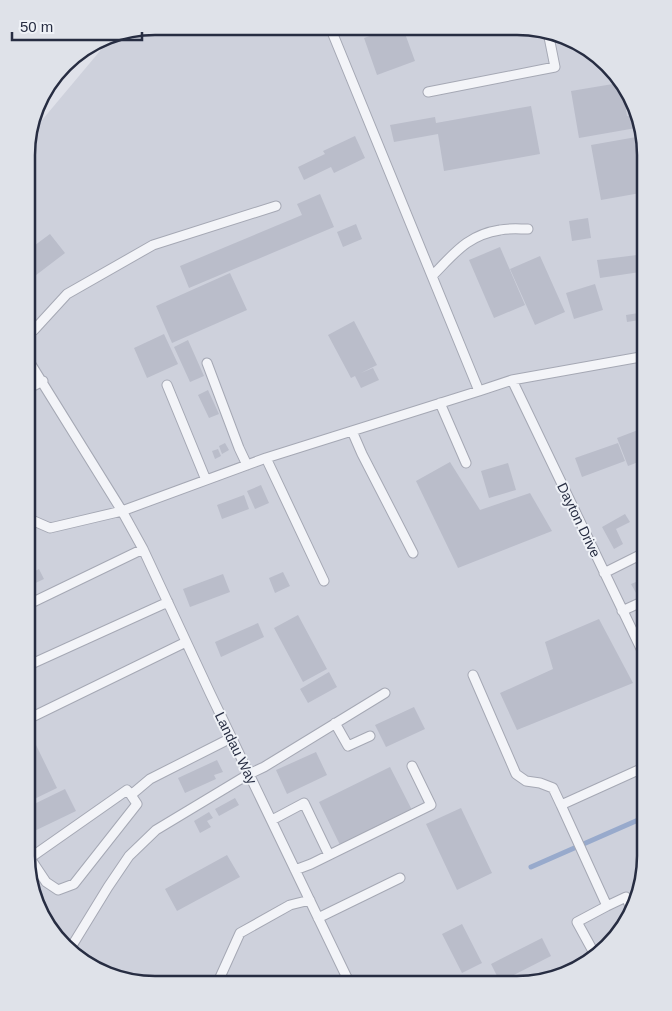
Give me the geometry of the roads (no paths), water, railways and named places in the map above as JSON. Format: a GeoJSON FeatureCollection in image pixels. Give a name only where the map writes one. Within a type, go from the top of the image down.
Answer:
{"type":"FeatureCollection","features":[{"type":"Feature","properties":{"kind":"lane"},"geometry":{"type":"LineString","coordinates":[[334,35],[479,391]]}},
{"type":"Feature","properties":{"kind":"lane"},"geometry":{"type":"LineString","coordinates":[[428,92],[555,67],[550,40]]}},
{"type":"Feature","properties":{"kind":"lane"},"geometry":{"type":"LineString","coordinates":[[35,329],[67,294],[153,245],[276,206]]}},
{"type":"Feature","properties":{"kind":"lane"},"geometry":{"type":"LineString","coordinates":[[432,276],[464,243],[479,235],[501,230],[528,229]]}},
{"type":"Feature","properties":{"kind":"lane"},"geometry":{"type":"LineString","coordinates":[[35,521],[50,528],[122,511],[266,458],[512,380],[637,358]]}},
{"type":"Feature","properties":{"kind":"lane"},"geometry":{"type":"LineString","coordinates":[[207,363],[247,465]]}},
{"type":"Feature","properties":{"kind":"lane","name":"Landau Way"},"geometry":{"type":"LineString","coordinates":[[35,370],[122,511],[143,549],[231,738],[346,976]]}},
{"type":"Feature","properties":{"kind":"lane","name":"Dayton Drive"},"geometry":{"type":"LineString","coordinates":[[512,380],[637,641]]}},
{"type":"Feature","properties":{"kind":"lane"},"geometry":{"type":"LineString","coordinates":[[35,385],[43,381]]}},
{"type":"Feature","properties":{"kind":"lane"},"geometry":{"type":"LineString","coordinates":[[167,385],[206,480]]}},
{"type":"Feature","properties":{"kind":"lane"},"geometry":{"type":"LineString","coordinates":[[440,404],[466,463]]}},
{"type":"Feature","properties":{"kind":"lane"},"geometry":{"type":"LineString","coordinates":[[352,431],[413,553]]}},
{"type":"Feature","properties":{"kind":"lane"},"geometry":{"type":"LineString","coordinates":[[266,458],[324,581]]}},
{"type":"Feature","properties":{"kind":"lane"},"geometry":{"type":"LineString","coordinates":[[35,601],[143,549]]}},
{"type":"Feature","properties":{"kind":"lane"},"geometry":{"type":"LineString","coordinates":[[604,573],[637,556]]}},
{"type":"Feature","properties":{"kind":"lane"},"geometry":{"type":"LineString","coordinates":[[35,662],[168,602]]}},
{"type":"Feature","properties":{"kind":"lane"},"geometry":{"type":"LineString","coordinates":[[622,611],[637,604]]}},
{"type":"Feature","properties":{"kind":"lane"},"geometry":{"type":"LineString","coordinates":[[35,716],[186,642]]}},
{"type":"Feature","properties":{"kind":"lane"},"geometry":{"type":"LineString","coordinates":[[473,675],[516,774],[526,781],[540,783],[553,788],[607,906]]}},
{"type":"Feature","properties":{"kind":"lane"},"geometry":{"type":"LineString","coordinates":[[73,944],[129,856],[156,830],[385,693]]}},
{"type":"Feature","properties":{"kind":"lane"},"geometry":{"type":"LineString","coordinates":[[335,723],[348,746],[370,736]]}},
{"type":"Feature","properties":{"kind":"lane"},"geometry":{"type":"LineString","coordinates":[[131,795],[150,780],[231,738]]}},
{"type":"Feature","properties":{"kind":"lane"},"geometry":{"type":"LineString","coordinates":[[295,870],[330,855],[431,805],[412,766]]}},
{"type":"Feature","properties":{"kind":"lane"},"geometry":{"type":"LineString","coordinates":[[561,805],[637,771]]}},
{"type":"Feature","properties":{"kind":"lane"},"geometry":{"type":"LineString","coordinates":[[35,854],[127,790],[137,804],[74,884],[58,890],[46,882],[35,866]]}},
{"type":"Feature","properties":{"kind":"lane"},"geometry":{"type":"LineString","coordinates":[[272,820],[304,803],[330,855]]}},
{"type":"Feature","properties":{"kind":"lane"},"geometry":{"type":"LineString","coordinates":[[318,918],[400,878]]}},
{"type":"Feature","properties":{"kind":"lane"},"geometry":{"type":"LineString","coordinates":[[592,949],[577,922],[626,898],[628,902]]}},
{"type":"Feature","properties":{"kind":"lane"},"geometry":{"type":"LineString","coordinates":[[221,976],[240,933],[290,905],[310,900]]}},
{"type":"Feature","properties":{"kind":"waterway"},"geometry":{"type":"LineString","coordinates":[[531,867],[637,821]]}}]}
